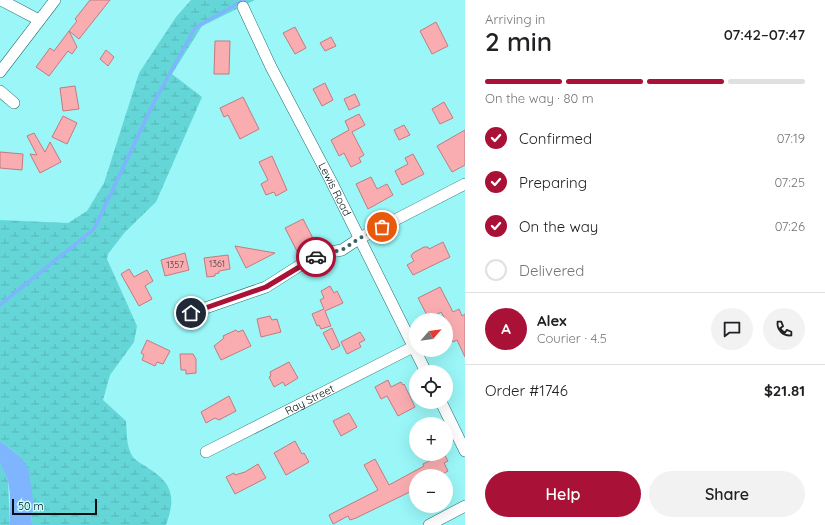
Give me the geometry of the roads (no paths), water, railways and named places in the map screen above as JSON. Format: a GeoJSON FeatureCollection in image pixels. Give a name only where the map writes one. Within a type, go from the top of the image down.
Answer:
{"type":"FeatureCollection","features":[{"type":"Feature","properties":{"kind":"street"},"geometry":{"type":"LineString","coordinates":[[1,0],[39,20]]}},
{"type":"Feature","properties":{"kind":"street"},"geometry":{"type":"LineString","coordinates":[[0,72],[55,0]]}},
{"type":"Feature","properties":{"kind":"street","name":"Lewis Road"},"geometry":{"type":"LineString","coordinates":[[243,7],[271,68],[360,238],[409,339]]}},
{"type":"Feature","properties":{"kind":"street"},"geometry":{"type":"LineString","coordinates":[[0,91],[14,103]]}},
{"type":"Feature","properties":{"kind":"street"},"geometry":{"type":"LineString","coordinates":[[191,313],[266,287],[313,259],[325,253],[342,250],[360,238],[465,184]]}},
{"type":"Feature","properties":{"kind":"street","name":"Ray Street"},"geometry":{"type":"LineString","coordinates":[[206,452],[409,349]]}},
{"type":"Feature","properties":{"kind":"street"},"geometry":{"type":"LineString","coordinates":[[444,409],[465,451]]}},
{"type":"Feature","properties":{"kind":"street"},"geometry":{"type":"LineString","coordinates":[[429,525],[465,506]]}},
{"type":"Feature","properties":{"kind":"waterway"},"geometry":{"type":"LineString","coordinates":[[0,305],[94,229],[153,104],[195,28],[244,0]]}}]}
